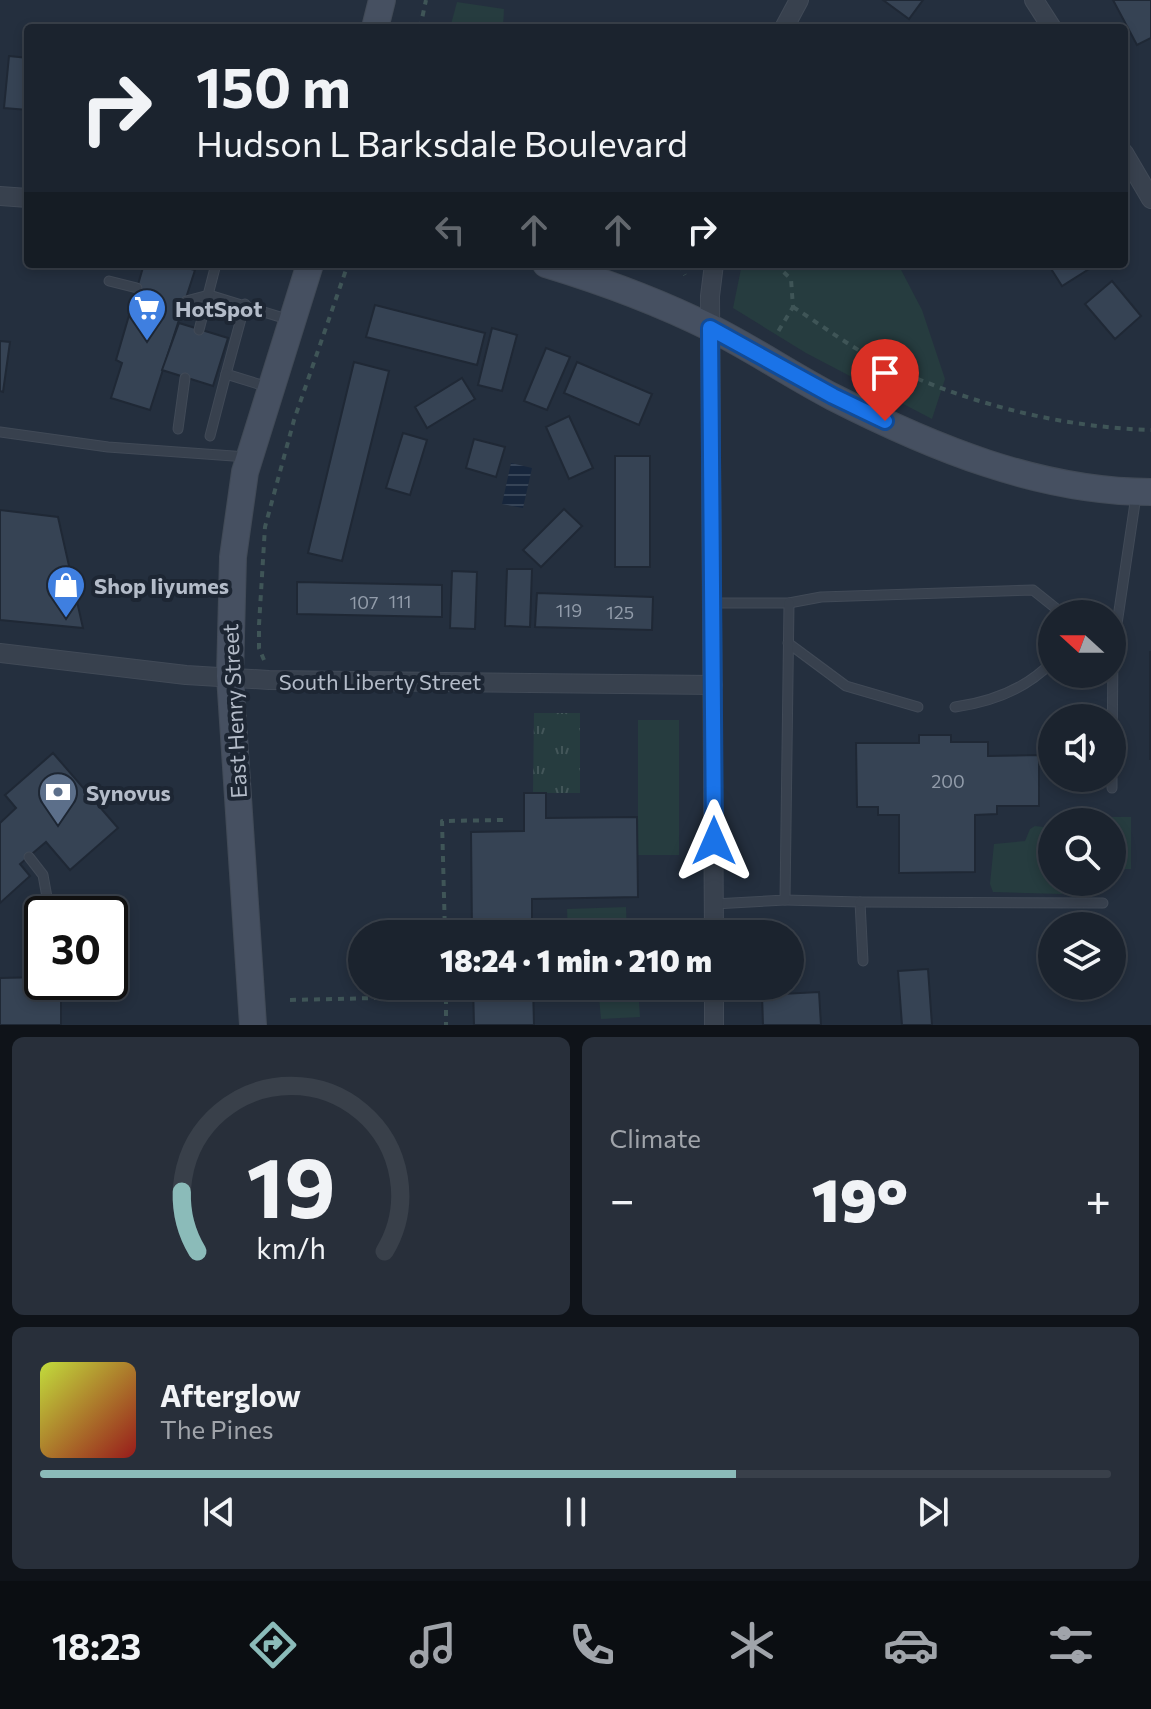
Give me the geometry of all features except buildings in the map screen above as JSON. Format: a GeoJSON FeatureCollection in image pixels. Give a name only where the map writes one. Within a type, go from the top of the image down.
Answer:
{"type":"FeatureCollection","features":[{"type":"Feature","properties":{"kind":"main road"},"geometry":{"type":"LineString","coordinates":[[376,24],[382,0]]}},
{"type":"Feature","properties":{"kind":"main road","name":"East Henry Street"},"geometry":{"type":"LineString","coordinates":[[253,1025],[230,676],[233,557],[249,457],[309,268]]}},
{"type":"Feature","properties":{"kind":"main road"},"geometry":{"type":"LineString","coordinates":[[556,268],[710,328],[833,396],[938,446],[1042,478],[1144,492]]}},
{"type":"Feature","properties":{"kind":"street"},"geometry":{"type":"LineString","coordinates":[[786,24],[799,0]]}},
{"type":"Feature","properties":{"kind":"street"},"geometry":{"type":"LineString","coordinates":[[1034,0],[1049,24]]}},
{"type":"Feature","properties":{"kind":"street"},"geometry":{"type":"LineString","coordinates":[[1128,160],[1151,199]]}},
{"type":"Feature","properties":{"kind":"street"},"geometry":{"type":"LineString","coordinates":[[0,196],[24,198]]}},
{"type":"Feature","properties":{"kind":"street"},"geometry":{"type":"LineString","coordinates":[[714,268],[710,328],[714,920]]}},
{"type":"Feature","properties":{"kind":"street","name":"South Liberty Street"},"geometry":{"type":"LineString","coordinates":[[0,653],[186,675],[269,680],[713,685]]}},
{"type":"Feature","properties":{"kind":"street"},"geometry":{"type":"LineString","coordinates":[[714,1000],[714,1025]]}},
{"type":"Feature","properties":{"kind":"lane"},"geometry":{"type":"LineString","coordinates":[[199,330],[215,268]]}},
{"type":"Feature","properties":{"kind":"lane"},"geometry":{"type":"LineString","coordinates":[[109,281],[137,288]]}},
{"type":"Feature","properties":{"kind":"lane"},"geometry":{"type":"LineString","coordinates":[[186,301],[209,295],[290,320]]}},
{"type":"Feature","properties":{"kind":"lane"},"geometry":{"type":"LineString","coordinates":[[210,436],[245,304]]}},
{"type":"Feature","properties":{"kind":"lane"},"geometry":{"type":"LineString","coordinates":[[226,374],[269,387]]}},
{"type":"Feature","properties":{"kind":"lane"},"geometry":{"type":"LineString","coordinates":[[178,429],[185,378]]}},
{"type":"Feature","properties":{"kind":"lane"},"geometry":{"type":"LineString","coordinates":[[0,432],[108,447],[249,457]]}},
{"type":"Feature","properties":{"kind":"lane"},"geometry":{"type":"LineString","coordinates":[[1121,600],[1144,492]]}},
{"type":"Feature","properties":{"kind":"lane"},"geometry":{"type":"LineString","coordinates":[[713,603],[789,603],[821,597],[1033,590],[1046,600]]}},
{"type":"Feature","properties":{"kind":"lane"},"geometry":{"type":"LineString","coordinates":[[785,900],[789,603]]}},
{"type":"Feature","properties":{"kind":"lane"},"geometry":{"type":"LineString","coordinates":[[788,643],[846,686],[918,707]]}},
{"type":"Feature","properties":{"kind":"lane"},"geometry":{"type":"LineString","coordinates":[[955,707],[1006,694],[1038,676]]}},
{"type":"Feature","properties":{"kind":"lane"},"geometry":{"type":"LineString","coordinates":[[29,857],[43,875],[47,896]]}},
{"type":"Feature","properties":{"kind":"lane"},"geometry":{"type":"LineString","coordinates":[[714,904],[785,900],[1103,903]]}},
{"type":"Feature","properties":{"kind":"lane"},"geometry":{"type":"LineString","coordinates":[[860,902],[863,961]]}},
{"type":"Feature","properties":{"kind":"path"},"geometry":{"type":"LineString","coordinates":[[421,24],[426,0]]}},
{"type":"Feature","properties":{"kind":"path"},"geometry":{"type":"LineString","coordinates":[[265,661],[259,636],[265,527],[294,420],[347,268]]}},
{"type":"Feature","properties":{"kind":"path"},"geometry":{"type":"LineString","coordinates":[[681,268],[685,275]]}},
{"type":"Feature","properties":{"kind":"path"},"geometry":{"type":"LineString","coordinates":[[776,335],[793,307],[791,279],[779,268]]}},
{"type":"Feature","properties":{"kind":"path"},"geometry":{"type":"LineString","coordinates":[[793,307],[885,364],[1001,409],[1092,428],[1151,430]]}},
{"type":"Feature","properties":{"kind":"path"},"geometry":{"type":"LineString","coordinates":[[445,920],[442,821],[503,820]]}},
{"type":"Feature","properties":{"kind":"path"},"geometry":{"type":"LineString","coordinates":[[290,1000],[348,999]]}},
{"type":"Feature","properties":{"kind":"path"},"geometry":{"type":"LineString","coordinates":[[446,1000],[446,1025]]}},
{"type":"Feature","properties":{"kind":"green space"},"geometry":{"type":"Polygon","coordinates":[[[457,2],[504,9],[503,24],[451,24],[457,2]]]}},
{"type":"Feature","properties":{"kind":"green space"},"geometry":{"type":"Polygon","coordinates":[[[741,268],[900,268],[922,310],[945,379],[932,419],[806,353],[733,308],[741,268]]]}},
{"type":"Feature","properties":{"kind":"green space"},"geometry":{"type":"Polygon","coordinates":[[[534,713],[580,713],[580,793],[533,793],[534,713]]]}},
{"type":"Feature","properties":{"kind":"green space"},"geometry":{"type":"Polygon","coordinates":[[[638,720],[679,720],[679,855],[638,855],[638,720]]]}},
{"type":"Feature","properties":{"kind":"green space"},"geometry":{"type":"Polygon","coordinates":[[[1126,817],[1131,817],[1131,869],[1126,869],[1126,817]]]}},
{"type":"Feature","properties":{"kind":"green space"},"geometry":{"type":"Polygon","coordinates":[[[1038,826],[1038,893],[993,892],[990,884],[994,844],[1025,841],[1030,829],[1038,826]]]}},
{"type":"Feature","properties":{"kind":"green space"},"geometry":{"type":"Polygon","coordinates":[[[626,907],[626,920],[567,920],[567,909],[626,907]]]}},
{"type":"Feature","properties":{"kind":"green space"},"geometry":{"type":"Polygon","coordinates":[[[599,1000],[639,1000],[640,1017],[601,1019],[599,1000]]]}},
{"type":"Feature","properties":{"kind":"water"},"geometry":{"type":"Polygon","coordinates":[[[511,463],[532,468],[523,508],[502,504],[511,463]]]}},
{"type":"Feature","properties":{"kind":"place","name":"HotSpot"},"geometry":{"type":"Point","coordinates":[147,342]}},
{"type":"Feature","properties":{"kind":"place","name":"Shop Iiyumes"},"geometry":{"type":"Point","coordinates":[66,619]}},
{"type":"Feature","properties":{"kind":"place","name":"Synovus"},"geometry":{"type":"Point","coordinates":[58,826]}},
{"type":"Feature","properties":{"kind":"route"},"geometry":{"type":"LineString","coordinates":[[714,841],[710,328],[885,421]]}}]}
